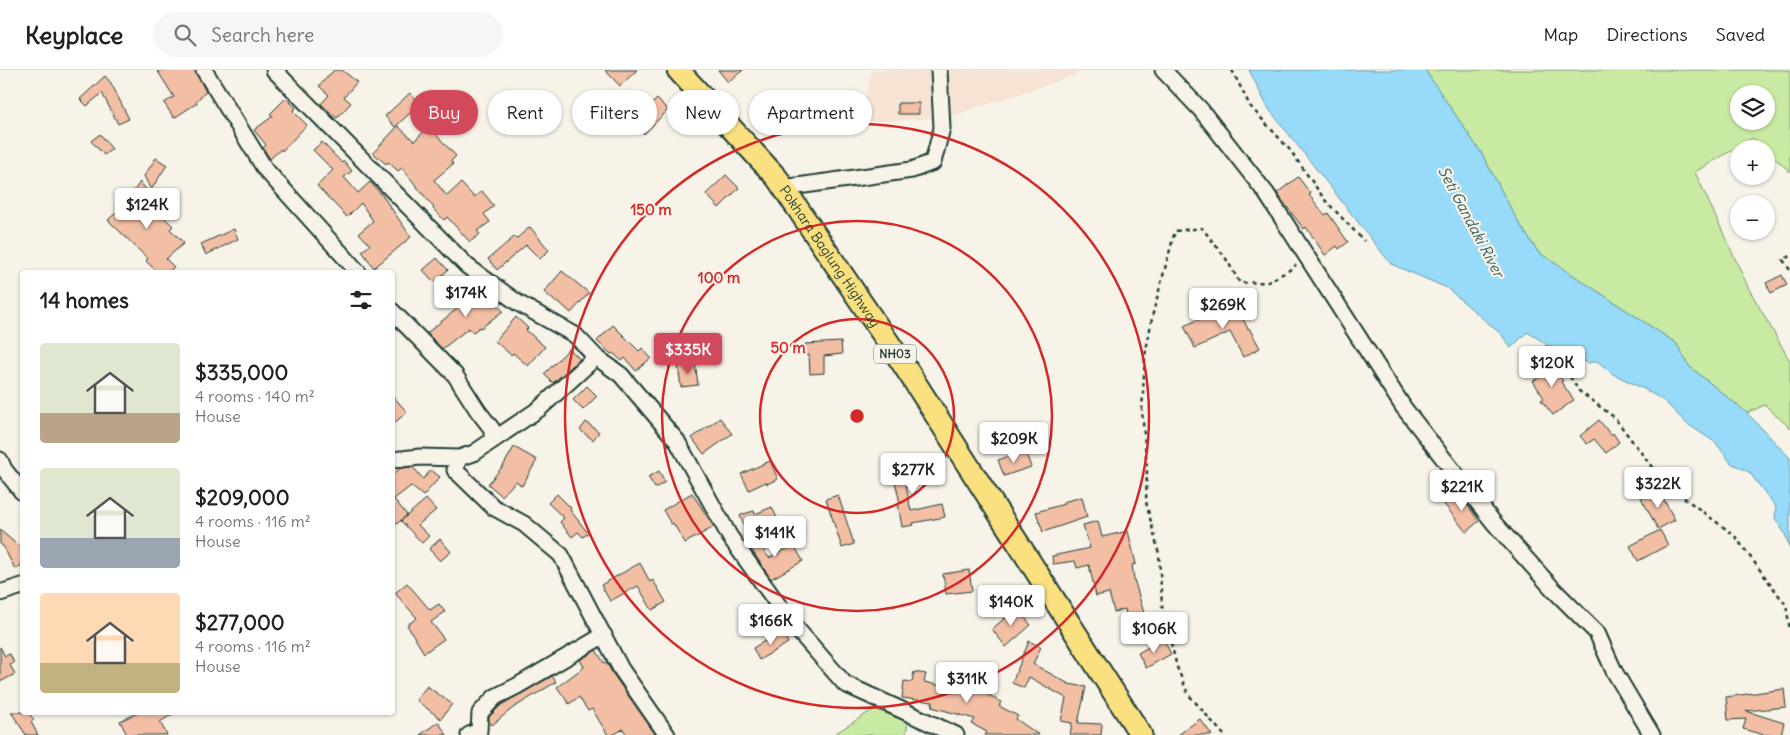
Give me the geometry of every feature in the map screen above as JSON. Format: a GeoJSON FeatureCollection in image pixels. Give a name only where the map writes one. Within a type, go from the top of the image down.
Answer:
{"type":"FeatureCollection","features":[{"type":"Feature","properties":{"kind":"highway","name":"Pokhara Baglung Highway"},"geometry":{"type":"LineString","coordinates":[[678,70],[777,178],[905,367],[1141,735]]}},
{"type":"Feature","properties":{"kind":"street"},"geometry":{"type":"LineString","coordinates":[[204,70],[265,169],[356,270]]}},
{"type":"Feature","properties":{"kind":"street"},"geometry":{"type":"LineString","coordinates":[[274,70],[467,266],[518,303],[574,335],[596,357],[621,375],[677,441],[730,537],[789,620],[845,684],[956,735]]}},
{"type":"Feature","properties":{"kind":"street"},"geometry":{"type":"LineString","coordinates":[[783,188],[912,170],[933,162],[942,128],[939,70]]}},
{"type":"Feature","properties":{"kind":"street"},"geometry":{"type":"LineString","coordinates":[[1163,70],[1201,110],[1266,194],[1404,408],[1494,523],[1553,589],[1597,633],[1614,670],[1652,735]]}},
{"type":"Feature","properties":{"kind":"street"},"geometry":{"type":"LineString","coordinates":[[395,314],[455,375],[492,429],[492,441]]}},
{"type":"Feature","properties":{"kind":"street"},"geometry":{"type":"LineString","coordinates":[[395,460],[420,457],[459,458],[474,453],[539,409],[596,357]]}},
{"type":"Feature","properties":{"kind":"street"},"geometry":{"type":"LineString","coordinates":[[459,458],[455,470],[492,507],[524,524],[561,555],[621,669],[667,735]]}},
{"type":"Feature","properties":{"kind":"street"},"geometry":{"type":"LineString","coordinates":[[0,460],[4,470],[20,490]]}},
{"type":"Feature","properties":{"kind":"street"},"geometry":{"type":"LineString","coordinates":[[0,593],[20,587]]}},
{"type":"Feature","properties":{"kind":"street"},"geometry":{"type":"LineString","coordinates":[[469,735],[479,731],[480,714],[495,697],[604,635]]}},
{"type":"Feature","properties":{"kind":"path"},"geometry":{"type":"LineString","coordinates":[[1232,70],[1250,106],[1290,150],[1325,200],[1364,241]]}},
{"type":"Feature","properties":{"kind":"path"},"geometry":{"type":"LineString","coordinates":[[1224,735],[1188,694],[1177,667],[1162,606],[1159,554],[1146,502],[1142,411],[1145,356],[1153,313],[1175,231],[1202,228],[1225,256],[1240,283],[1268,282],[1288,271],[1307,256]]}},
{"type":"Feature","properties":{"kind":"path"},"geometry":{"type":"LineString","coordinates":[[1790,256],[1783,260],[1790,270]]}},
{"type":"Feature","properties":{"kind":"path"},"geometry":{"type":"LineString","coordinates":[[1545,346],[1557,356],[1579,391],[1614,417],[1664,483],[1734,535],[1786,605],[1790,630]]}},
{"type":"Feature","properties":{"kind":"shaded area"},"geometry":{"type":"Polygon","coordinates":[[[872,70],[1081,70],[1076,75],[946,118],[872,121],[872,90],[867,90],[872,70]]]}},
{"type":"Feature","properties":{"kind":"green space"},"geometry":{"type":"Polygon","coordinates":[[[1425,70],[1790,70],[1790,172],[1775,158],[1775,140],[1755,140],[1753,138],[1750,140],[1730,140],[1730,151],[1695,172],[1749,289],[1790,361],[1790,428],[1765,405],[1747,413],[1689,366],[1676,343],[1538,252],[1517,220],[1482,154],[1425,70]]]}},
{"type":"Feature","properties":{"kind":"green space"},"geometry":{"type":"Polygon","coordinates":[[[874,709],[908,722],[906,735],[833,735],[874,709]]]}},
{"type":"Feature","properties":{"kind":"water","name":"Seti Gandaki River"},"geometry":{"type":"Polygon","coordinates":[[[1249,70],[1425,70],[1482,154],[1517,220],[1538,252],[1676,343],[1689,366],[1747,413],[1790,458],[1790,549],[1785,534],[1775,518],[1776,507],[1749,472],[1731,463],[1716,443],[1686,423],[1664,401],[1613,374],[1597,361],[1589,363],[1555,349],[1527,332],[1511,348],[1501,334],[1447,288],[1391,264],[1268,108],[1249,70]]]}},
{"type":"Feature","properties":{"kind":"building"},"geometry":{"type":"Polygon","coordinates":[[[157,70],[195,70],[206,92],[196,101],[197,103],[174,118],[164,103],[174,97],[157,70]]]}},
{"type":"Feature","properties":{"kind":"building"},"geometry":{"type":"Polygon","coordinates":[[[334,70],[342,70],[357,82],[344,97],[351,103],[337,118],[321,104],[329,95],[319,86],[334,70]]]}},
{"type":"Feature","properties":{"kind":"building"},"geometry":{"type":"Polygon","coordinates":[[[605,70],[637,70],[620,86],[605,70]]]}},
{"type":"Feature","properties":{"kind":"building"},"geometry":{"type":"Polygon","coordinates":[[[718,70],[743,70],[728,82],[718,70]]]}},
{"type":"Feature","properties":{"kind":"building"},"geometry":{"type":"Polygon","coordinates":[[[105,76],[111,83],[129,119],[118,124],[102,93],[87,106],[80,99],[105,76]]]}},
{"type":"Feature","properties":{"kind":"building"},"geometry":{"type":"Polygon","coordinates":[[[410,93],[410,113],[395,127],[385,116],[410,93]]]}},
{"type":"Feature","properties":{"kind":"building"},"geometry":{"type":"Polygon","coordinates":[[[286,98],[296,108],[293,111],[307,125],[282,151],[281,149],[270,159],[263,148],[266,145],[254,130],[273,116],[270,114],[286,98]]]}},
{"type":"Feature","properties":{"kind":"building"},"geometry":{"type":"Polygon","coordinates":[[[657,99],[667,109],[657,121],[657,99]]]}},
{"type":"Feature","properties":{"kind":"building"},"geometry":{"type":"Polygon","coordinates":[[[898,103],[919,103],[919,114],[898,114],[898,103]]]}},
{"type":"Feature","properties":{"kind":"building"},"geometry":{"type":"Polygon","coordinates":[[[398,126],[414,141],[420,135],[436,135],[456,156],[451,161],[453,164],[434,180],[447,196],[461,183],[474,197],[482,191],[494,206],[484,214],[490,222],[477,231],[480,234],[470,242],[447,217],[444,220],[433,209],[402,168],[398,171],[373,153],[398,126]]]}},
{"type":"Feature","properties":{"kind":"building"},"geometry":{"type":"Polygon","coordinates":[[[100,134],[112,149],[104,155],[91,141],[100,134]]]}},
{"type":"Feature","properties":{"kind":"building"},"geometry":{"type":"Polygon","coordinates":[[[322,142],[342,163],[344,161],[352,171],[344,177],[358,193],[370,182],[382,195],[411,237],[374,268],[362,251],[370,245],[359,233],[373,221],[361,203],[347,217],[317,186],[333,170],[313,150],[322,142]]]}},
{"type":"Feature","properties":{"kind":"building"},"geometry":{"type":"Polygon","coordinates":[[[156,158],[167,165],[151,190],[144,176],[156,158]]]}},
{"type":"Feature","properties":{"kind":"building"},"geometry":{"type":"Polygon","coordinates":[[[726,175],[739,188],[719,208],[706,194],[726,175]]]}},
{"type":"Feature","properties":{"kind":"building"},"geometry":{"type":"Polygon","coordinates":[[[1298,177],[1311,194],[1309,195],[1325,215],[1328,213],[1348,242],[1339,249],[1337,246],[1325,255],[1306,227],[1304,229],[1277,193],[1298,177]]]}},
{"type":"Feature","properties":{"kind":"building"},"geometry":{"type":"Polygon","coordinates":[[[140,182],[149,193],[145,199],[173,226],[170,229],[184,243],[166,259],[174,267],[170,270],[155,270],[146,261],[148,259],[108,220],[119,210],[116,207],[125,198],[127,201],[140,182]]]}},
{"type":"Feature","properties":{"kind":"building"},"geometry":{"type":"Polygon","coordinates":[[[530,227],[549,250],[540,259],[526,245],[497,270],[488,259],[514,237],[516,239],[530,227]]]}},
{"type":"Feature","properties":{"kind":"building"},"geometry":{"type":"Polygon","coordinates":[[[234,229],[238,239],[206,255],[201,244],[234,229]]]}},
{"type":"Feature","properties":{"kind":"building"},"geometry":{"type":"Polygon","coordinates":[[[437,258],[448,270],[434,282],[423,270],[437,258]]]}},
{"type":"Feature","properties":{"kind":"building"},"geometry":{"type":"Polygon","coordinates":[[[562,271],[589,293],[571,313],[544,292],[562,271]]]}},
{"type":"Feature","properties":{"kind":"building"},"geometry":{"type":"Polygon","coordinates":[[[1782,275],[1787,285],[1771,293],[1766,283],[1782,275]]]}},
{"type":"Feature","properties":{"kind":"building"},"geometry":{"type":"Polygon","coordinates":[[[478,287],[492,303],[494,301],[503,311],[473,332],[469,328],[442,349],[427,333],[458,308],[456,306],[478,287]]]}},
{"type":"Feature","properties":{"kind":"building"},"geometry":{"type":"Polygon","coordinates":[[[1235,303],[1260,348],[1243,357],[1230,332],[1195,348],[1184,326],[1235,303]]]}},
{"type":"Feature","properties":{"kind":"building"},"geometry":{"type":"Polygon","coordinates":[[[516,317],[528,328],[526,330],[545,347],[528,366],[495,341],[516,317]]]}},
{"type":"Feature","properties":{"kind":"building"},"geometry":{"type":"Polygon","coordinates":[[[613,325],[639,351],[642,348],[651,358],[636,371],[625,358],[622,361],[597,341],[613,325]]]}},
{"type":"Feature","properties":{"kind":"building"},"geometry":{"type":"Polygon","coordinates":[[[841,342],[842,354],[824,356],[824,373],[810,374],[809,355],[806,355],[805,344],[841,342]]]}},
{"type":"Feature","properties":{"kind":"building"},"geometry":{"type":"Polygon","coordinates":[[[569,349],[580,359],[553,383],[544,374],[569,349]]]}},
{"type":"Feature","properties":{"kind":"building"},"geometry":{"type":"Polygon","coordinates":[[[1547,358],[1574,400],[1553,415],[1541,400],[1544,398],[1533,381],[1541,376],[1535,366],[1547,358]]]}},
{"type":"Feature","properties":{"kind":"building"},"geometry":{"type":"Polygon","coordinates":[[[695,362],[698,385],[681,387],[678,365],[695,362]]]}},
{"type":"Feature","properties":{"kind":"building"},"geometry":{"type":"Polygon","coordinates":[[[587,386],[597,396],[583,410],[573,400],[587,386]]]}},
{"type":"Feature","properties":{"kind":"building"},"geometry":{"type":"Polygon","coordinates":[[[395,398],[407,412],[395,422],[395,398]]]}},
{"type":"Feature","properties":{"kind":"building"},"geometry":{"type":"Polygon","coordinates":[[[720,418],[732,434],[704,454],[692,438],[720,418]]]}},
{"type":"Feature","properties":{"kind":"building"},"geometry":{"type":"Polygon","coordinates":[[[1599,420],[1611,435],[1613,433],[1619,442],[1606,453],[1594,439],[1587,444],[1580,436],[1599,420]]]}},
{"type":"Feature","properties":{"kind":"building"},"geometry":{"type":"Polygon","coordinates":[[[586,422],[599,432],[593,440],[580,430],[586,422]]]}},
{"type":"Feature","properties":{"kind":"building"},"geometry":{"type":"Polygon","coordinates":[[[514,447],[537,460],[522,486],[516,481],[502,496],[488,484],[503,466],[514,447]]]}},
{"type":"Feature","properties":{"kind":"building"},"geometry":{"type":"Polygon","coordinates":[[[1025,451],[1031,467],[1004,476],[998,460],[1025,451]]]}},
{"type":"Feature","properties":{"kind":"building"},"geometry":{"type":"Polygon","coordinates":[[[770,461],[778,479],[749,490],[741,474],[770,461]]]}},
{"type":"Feature","properties":{"kind":"building"},"geometry":{"type":"Polygon","coordinates":[[[923,461],[927,482],[906,486],[911,511],[942,504],[945,517],[902,527],[898,504],[900,503],[892,468],[923,461]]]}},
{"type":"Feature","properties":{"kind":"building"},"geometry":{"type":"Polygon","coordinates":[[[413,467],[423,479],[431,470],[440,477],[423,496],[411,486],[395,498],[395,473],[401,468],[413,467]]]}},
{"type":"Feature","properties":{"kind":"building"},"geometry":{"type":"Polygon","coordinates":[[[659,471],[665,482],[655,488],[648,477],[659,471]]]}},
{"type":"Feature","properties":{"kind":"building"},"geometry":{"type":"Polygon","coordinates":[[[1658,489],[1675,520],[1658,529],[1641,498],[1658,489]]]}},
{"type":"Feature","properties":{"kind":"building"},"geometry":{"type":"Polygon","coordinates":[[[692,493],[714,527],[685,543],[663,510],[692,493]]]}},
{"type":"Feature","properties":{"kind":"building"},"geometry":{"type":"Polygon","coordinates":[[[1458,493],[1479,521],[1466,532],[1444,504],[1458,493]]]}},
{"type":"Feature","properties":{"kind":"building"},"geometry":{"type":"Polygon","coordinates":[[[557,494],[571,508],[570,510],[588,533],[583,537],[578,532],[572,537],[560,522],[564,518],[548,503],[557,494]]]}},
{"type":"Feature","properties":{"kind":"building"},"geometry":{"type":"Polygon","coordinates":[[[838,495],[854,544],[842,548],[826,499],[838,495]]]}},
{"type":"Feature","properties":{"kind":"building"},"geometry":{"type":"Polygon","coordinates":[[[1082,497],[1087,517],[1043,532],[1036,512],[1082,497]]]}},
{"type":"Feature","properties":{"kind":"building"},"geometry":{"type":"Polygon","coordinates":[[[426,499],[436,510],[418,525],[429,536],[422,543],[401,521],[426,499]]]}},
{"type":"Feature","properties":{"kind":"building"},"geometry":{"type":"Polygon","coordinates":[[[395,500],[407,515],[395,525],[395,500]]]}},
{"type":"Feature","properties":{"kind":"building"},"geometry":{"type":"Polygon","coordinates":[[[772,507],[777,518],[746,531],[740,515],[754,511],[755,514],[772,507]]]}},
{"type":"Feature","properties":{"kind":"building"},"geometry":{"type":"Polygon","coordinates":[[[1098,521],[1102,537],[1128,531],[1136,564],[1132,565],[1134,579],[1148,627],[1129,631],[1125,609],[1114,612],[1109,593],[1096,596],[1089,565],[1077,568],[1075,561],[1053,564],[1052,556],[1090,548],[1083,525],[1098,521]]]}},
{"type":"Feature","properties":{"kind":"building"},"geometry":{"type":"Polygon","coordinates":[[[0,530],[20,547],[20,566],[15,569],[3,546],[0,544],[0,530]]]}},
{"type":"Feature","properties":{"kind":"building"},"geometry":{"type":"Polygon","coordinates":[[[1660,530],[1668,545],[1638,561],[1630,546],[1660,530]]]}},
{"type":"Feature","properties":{"kind":"building"},"geometry":{"type":"Polygon","coordinates":[[[753,535],[769,558],[794,545],[803,561],[771,579],[745,540],[753,535]]]}},
{"type":"Feature","properties":{"kind":"building"},"geometry":{"type":"Polygon","coordinates":[[[440,539],[451,552],[440,561],[429,549],[440,539]]]}},
{"type":"Feature","properties":{"kind":"building"},"geometry":{"type":"Polygon","coordinates":[[[640,563],[650,582],[653,580],[666,602],[652,610],[638,586],[610,601],[601,585],[640,563]]]}},
{"type":"Feature","properties":{"kind":"building"},"geometry":{"type":"Polygon","coordinates":[[[969,570],[972,591],[946,594],[943,574],[969,570]]]}},
{"type":"Feature","properties":{"kind":"building"},"geometry":{"type":"Polygon","coordinates":[[[407,583],[430,610],[439,604],[445,612],[431,622],[444,639],[424,653],[407,625],[417,618],[395,593],[407,583]]]}},
{"type":"Feature","properties":{"kind":"building"},"geometry":{"type":"Polygon","coordinates":[[[1017,608],[1031,625],[1006,647],[992,629],[1017,608]]]}},
{"type":"Feature","properties":{"kind":"building"},"geometry":{"type":"Polygon","coordinates":[[[782,631],[788,643],[759,660],[753,648],[782,631]]]}},
{"type":"Feature","properties":{"kind":"building"},"geometry":{"type":"Polygon","coordinates":[[[1163,639],[1171,654],[1146,668],[1138,653],[1163,639]]]}},
{"type":"Feature","properties":{"kind":"building"},"geometry":{"type":"Polygon","coordinates":[[[1029,641],[1041,647],[1033,664],[1069,684],[1086,687],[1078,723],[1102,724],[1101,735],[1070,735],[1072,723],[1061,721],[1066,698],[1029,677],[1024,688],[1012,683],[1029,641]]]}},
{"type":"Feature","properties":{"kind":"building"},"geometry":{"type":"Polygon","coordinates":[[[0,647],[5,656],[10,654],[14,663],[10,665],[15,674],[0,682],[0,647]]]}},
{"type":"Feature","properties":{"kind":"building"},"geometry":{"type":"Polygon","coordinates":[[[596,650],[656,735],[627,735],[623,729],[613,735],[608,735],[592,709],[588,711],[579,697],[569,704],[557,687],[584,667],[580,660],[596,650]]]}},
{"type":"Feature","properties":{"kind":"building"},"geometry":{"type":"Polygon","coordinates":[[[914,672],[926,674],[924,682],[951,688],[955,672],[970,675],[968,682],[977,685],[976,688],[1001,702],[999,706],[1018,716],[1016,719],[1039,735],[985,735],[987,732],[972,724],[975,719],[932,707],[933,702],[902,698],[904,681],[912,682],[914,672]]]}},
{"type":"Feature","properties":{"kind":"building"},"geometry":{"type":"Polygon","coordinates":[[[552,676],[556,682],[513,708],[492,725],[489,717],[501,705],[552,676]]]}},
{"type":"Feature","properties":{"kind":"building"},"geometry":{"type":"Polygon","coordinates":[[[427,686],[452,704],[441,719],[416,700],[427,686]]]}},
{"type":"Feature","properties":{"kind":"building"},"geometry":{"type":"Polygon","coordinates":[[[1784,689],[1786,707],[1746,711],[1784,723],[1781,735],[1764,735],[1743,729],[1746,719],[1728,720],[1726,697],[1784,689]]]}},
{"type":"Feature","properties":{"kind":"building"},"geometry":{"type":"Polygon","coordinates":[[[11,712],[20,712],[20,715],[30,715],[34,720],[31,722],[38,735],[26,735],[11,712]]]}},
{"type":"Feature","properties":{"kind":"building"},"geometry":{"type":"Polygon","coordinates":[[[133,715],[171,715],[160,722],[167,735],[127,735],[120,721],[133,715]]]}},
{"type":"Feature","properties":{"kind":"building"},"geometry":{"type":"Polygon","coordinates":[[[1200,719],[1212,735],[1178,735],[1200,719]]]}},
{"type":"Feature","properties":{"kind":"building"},"geometry":{"type":"Polygon","coordinates":[[[438,722],[447,735],[420,735],[438,722]]]}}]}
